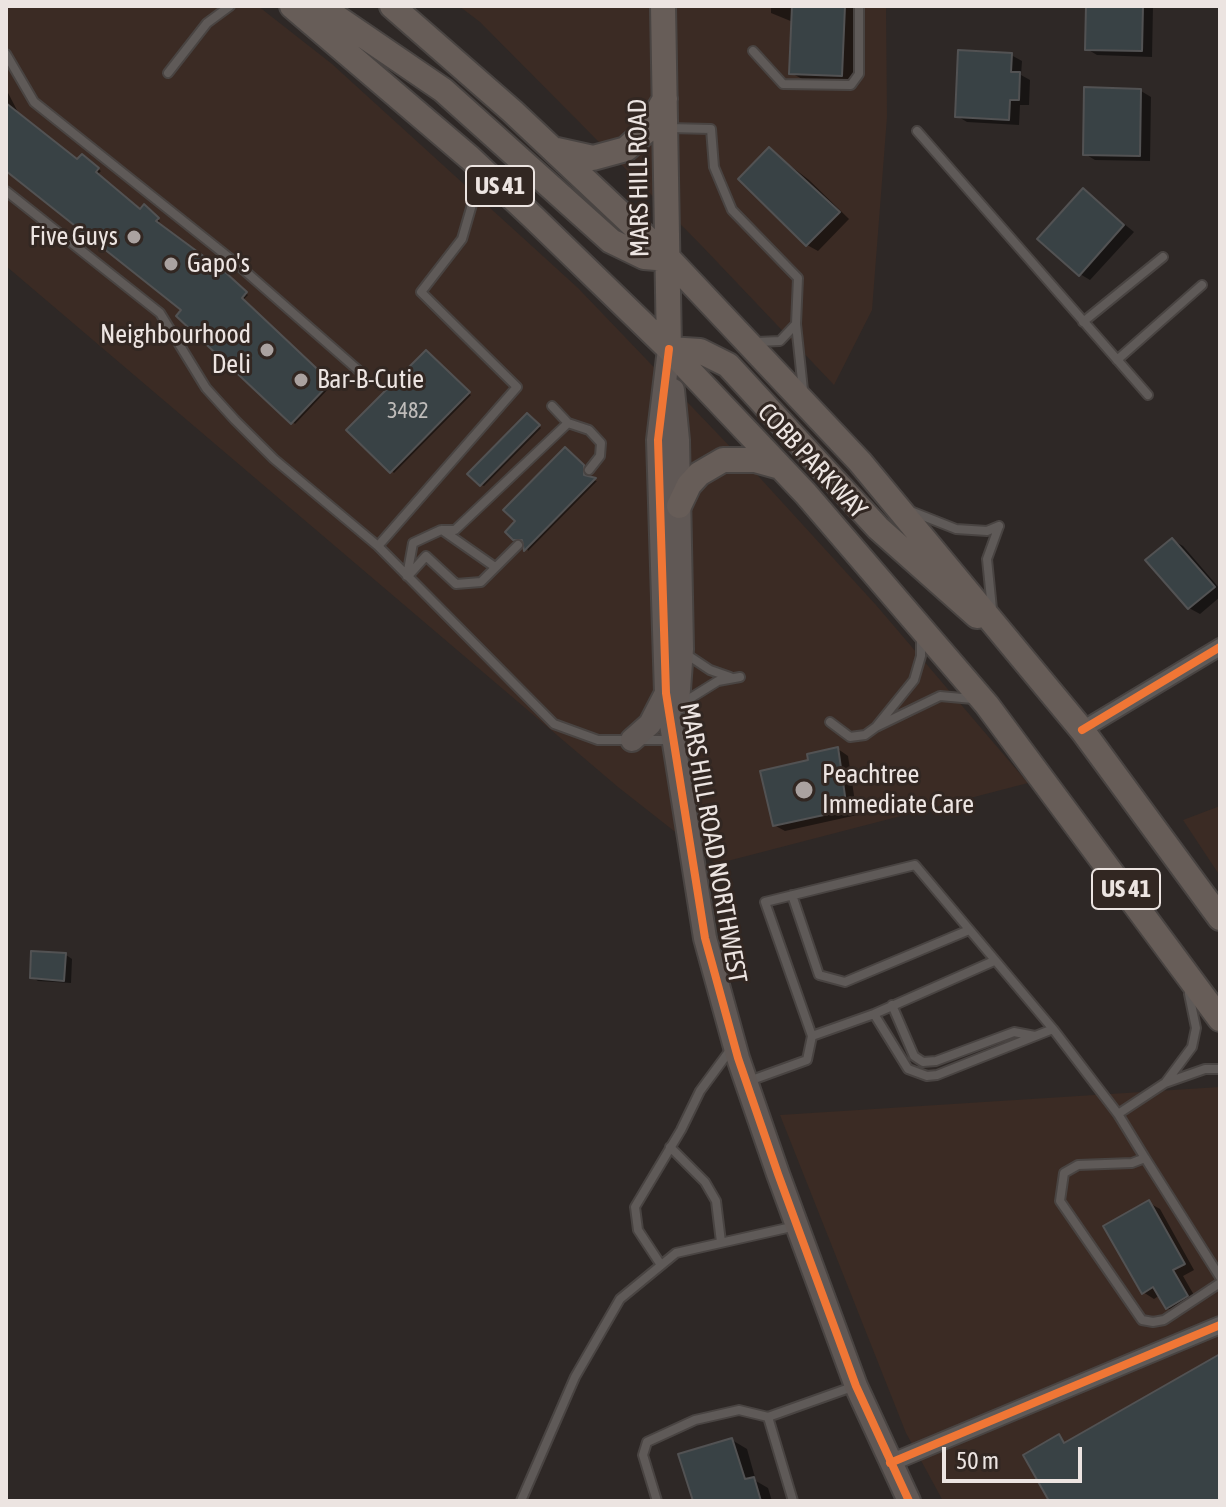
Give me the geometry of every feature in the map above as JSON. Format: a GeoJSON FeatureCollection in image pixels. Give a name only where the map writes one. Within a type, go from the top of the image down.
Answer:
{"type":"FeatureCollection","features":[{"type":"Feature","properties":{"kind":"main road","name":"COBB PARKWAY"},"geometry":{"type":"LineString","coordinates":[[292,6],[470,158],[669,349],[780,467],[917,620],[987,705],[1220,1019]]}},
{"type":"Feature","properties":{"kind":"main road"},"geometry":{"type":"LineString","coordinates":[[320,6],[443,90],[611,241],[644,257],[669,259]]}},
{"type":"Feature","properties":{"kind":"main road","name":"COBB PARKWAY"},"geometry":{"type":"LineString","coordinates":[[392,6],[669,259],[808,406],[896,504],[1082,730],[1220,918]]}},
{"type":"Feature","properties":{"kind":"main road","name":"MARS HILL ROAD"},"geometry":{"type":"LineString","coordinates":[[663,6],[669,349]]}},
{"type":"Feature","properties":{"kind":"main road"},"geometry":{"type":"LineString","coordinates":[[552,149],[582,157],[614,154],[646,131],[666,97]]}},
{"type":"Feature","properties":{"kind":"main road"},"geometry":{"type":"LineString","coordinates":[[669,349],[700,351],[728,365],[896,546],[947,593],[1001,630]]}},
{"type":"Feature","properties":{"kind":"main road"},"geometry":{"type":"LineString","coordinates":[[679,506],[689,485],[699,474],[723,460],[755,460],[780,467]]}},
{"type":"Feature","properties":{"kind":"street","name":"MARS HILL ROAD NORTHWEST"},"geometry":{"type":"LineString","coordinates":[[669,349],[678,440],[682,649],[672,700]]}},
{"type":"Feature","properties":{"kind":"street","name":"MARS HILL ROAD NORTHWEST"},"geometry":{"type":"LineString","coordinates":[[669,349],[658,440],[675,739],[697,898],[746,1083],[856,1386],[909,1501]]}},
{"type":"Feature","properties":{"kind":"street"},"geometry":{"type":"LineString","coordinates":[[1082,730],[1220,647]]}},
{"type":"Feature","properties":{"kind":"street"},"geometry":{"type":"LineString","coordinates":[[632,740],[672,700]]}},
{"type":"Feature","properties":{"kind":"street"},"geometry":{"type":"LineString","coordinates":[[890,1463],[1220,1325]]}},
{"type":"Feature","properties":{"kind":"lane"},"geometry":{"type":"LineString","coordinates":[[207,23],[212,6]]}},
{"type":"Feature","properties":{"kind":"lane"},"geometry":{"type":"LineString","coordinates":[[168,73],[207,23],[230,6]]}},
{"type":"Feature","properties":{"kind":"lane"},"geometry":{"type":"LineString","coordinates":[[753,51],[783,84],[851,85],[859,74],[859,6]]}},
{"type":"Feature","properties":{"kind":"lane"},"geometry":{"type":"LineString","coordinates":[[6,54],[34,102],[237,264],[358,370]]}},
{"type":"Feature","properties":{"kind":"lane"},"geometry":{"type":"LineString","coordinates":[[666,128],[711,129],[717,179],[732,210],[798,278],[796,324],[800,379],[808,406]]}},
{"type":"Feature","properties":{"kind":"lane"},"geometry":{"type":"LineString","coordinates":[[917,131],[1148,395]]}},
{"type":"Feature","properties":{"kind":"lane"},"geometry":{"type":"LineString","coordinates":[[378,546],[517,387],[421,292],[462,239],[473,201],[470,158]]}},
{"type":"Feature","properties":{"kind":"lane"},"geometry":{"type":"LineString","coordinates":[[6,191],[160,313],[206,388],[235,420],[274,459],[378,546],[554,724],[598,740],[675,739]]}},
{"type":"Feature","properties":{"kind":"lane"},"geometry":{"type":"LineString","coordinates":[[1083,322],[1163,257]]}},
{"type":"Feature","properties":{"kind":"lane"},"geometry":{"type":"LineString","coordinates":[[1117,360],[1202,285]]}},
{"type":"Feature","properties":{"kind":"lane"},"geometry":{"type":"LineString","coordinates":[[747,340],[765,343],[780,341],[796,324]]}},
{"type":"Feature","properties":{"kind":"lane"},"geometry":{"type":"LineString","coordinates":[[552,406],[568,423],[589,430],[601,443],[600,456],[589,470]]}},
{"type":"Feature","properties":{"kind":"lane"},"geometry":{"type":"LineString","coordinates":[[407,576],[413,543],[441,530],[455,530],[568,423]]}},
{"type":"Feature","properties":{"kind":"lane"},"geometry":{"type":"LineString","coordinates":[[896,504],[956,529],[987,531],[999,526],[987,559],[1001,630]]}},
{"type":"Feature","properties":{"kind":"lane"},"geometry":{"type":"LineString","coordinates":[[441,530],[495,567]]}},
{"type":"Feature","properties":{"kind":"lane"},"geometry":{"type":"LineString","coordinates":[[407,576],[426,556],[456,584],[481,582],[518,545]]}},
{"type":"Feature","properties":{"kind":"lane"},"geometry":{"type":"LineString","coordinates":[[876,727],[914,680],[921,656],[917,620]]}},
{"type":"Feature","properties":{"kind":"lane"},"geometry":{"type":"LineString","coordinates":[[672,700],[736,677],[702,665],[682,649]]}},
{"type":"Feature","properties":{"kind":"lane"},"geometry":{"type":"LineString","coordinates":[[830,722],[850,737],[865,735],[940,696],[968,697],[987,705]]}},
{"type":"Feature","properties":{"kind":"lane"},"geometry":{"type":"LineString","coordinates":[[746,1083],[807,1060],[812,1036],[765,902],[915,865],[1053,1029],[1118,1114],[1220,1277]]}},
{"type":"Feature","properties":{"kind":"lane"},"geometry":{"type":"LineString","coordinates":[[792,895],[819,975],[845,982],[969,930]]}},
{"type":"Feature","properties":{"kind":"lane"},"geometry":{"type":"LineString","coordinates":[[1165,1083],[1192,1047],[1196,1028],[1193,1003],[1170,948]]}},
{"type":"Feature","properties":{"kind":"lane"},"geometry":{"type":"LineString","coordinates":[[812,1036],[874,1014],[994,961]]}},
{"type":"Feature","properties":{"kind":"lane"},"geometry":{"type":"LineString","coordinates":[[892,1005],[914,1056],[923,1062],[936,1061],[1014,1032],[1037,1037]]}},
{"type":"Feature","properties":{"kind":"lane"},"geometry":{"type":"LineString","coordinates":[[874,1014],[908,1069],[927,1076],[937,1075],[1053,1029]]}},
{"type":"Feature","properties":{"kind":"lane"},"geometry":{"type":"LineString","coordinates":[[661,1265],[638,1230],[635,1207],[700,1091],[734,1045]]}},
{"type":"Feature","properties":{"kind":"lane"},"geometry":{"type":"LineString","coordinates":[[1118,1114],[1165,1083],[1205,1069],[1220,1069]]}},
{"type":"Feature","properties":{"kind":"lane"},"geometry":{"type":"LineString","coordinates":[[670,1147],[705,1182],[716,1201],[721,1242]]}},
{"type":"Feature","properties":{"kind":"lane"},"geometry":{"type":"LineString","coordinates":[[1145,1158],[1132,1163],[1078,1165],[1064,1173],[1060,1201],[1146,1322],[1164,1320],[1220,1283]]}},
{"type":"Feature","properties":{"kind":"lane"},"geometry":{"type":"LineString","coordinates":[[521,1501],[575,1377],[620,1299],[676,1253],[797,1226]]}},
{"type":"Feature","properties":{"kind":"lane"},"geometry":{"type":"LineString","coordinates":[[657,1501],[643,1455],[647,1442],[695,1420],[739,1410],[768,1417],[856,1386]]}},
{"type":"Feature","properties":{"kind":"lane"},"geometry":{"type":"LineString","coordinates":[[768,1417],[793,1501]]}},
{"type":"Feature","properties":{"kind":"shaded area"},"geometry":{"type":"Polygon","coordinates":[[[6,6],[258,6],[332,64],[578,288],[761,479],[876,605],[1028,783],[716,864],[618,787],[6,266],[6,6]]]}},
{"type":"Feature","properties":{"kind":"shaded area"},"geometry":{"type":"Polygon","coordinates":[[[459,6],[886,6],[887,117],[872,310],[834,385],[701,245],[480,22],[459,6]]]}},
{"type":"Feature","properties":{"kind":"shaded area"},"geometry":{"type":"Polygon","coordinates":[[[1220,806],[1220,876],[1183,820],[1220,806]]]}},
{"type":"Feature","properties":{"kind":"shaded area"},"geometry":{"type":"Polygon","coordinates":[[[1220,1087],[1220,1501],[943,1501],[906,1433],[780,1115],[1220,1087]]]}},
{"type":"Feature","properties":{"kind":"building"},"geometry":{"type":"Polygon","coordinates":[[[792,6],[845,6],[842,76],[789,74],[792,6]]]}},
{"type":"Feature","properties":{"kind":"building"},"geometry":{"type":"Polygon","coordinates":[[[1086,6],[1143,6],[1142,51],[1085,50],[1086,6]]]}},
{"type":"Feature","properties":{"kind":"building"},"geometry":{"type":"Polygon","coordinates":[[[958,50],[1012,53],[1011,72],[1020,72],[1019,100],[1010,100],[1009,120],[955,117],[958,50]]]}},
{"type":"Feature","properties":{"kind":"building"},"geometry":{"type":"Polygon","coordinates":[[[1084,87],[1141,89],[1140,156],[1083,155],[1084,87]]]}},
{"type":"Feature","properties":{"kind":"building"},"geometry":{"type":"Polygon","coordinates":[[[6,103],[77,159],[82,154],[99,168],[96,172],[140,209],[144,204],[159,218],[156,221],[225,272],[247,292],[242,298],[331,382],[291,424],[176,316],[181,310],[6,171],[6,103]]]}},
{"type":"Feature","properties":{"kind":"building"},"geometry":{"type":"Polygon","coordinates":[[[769,147],[840,212],[806,246],[738,179],[769,147]]]}},
{"type":"Feature","properties":{"kind":"building"},"geometry":{"type":"Polygon","coordinates":[[[1083,188],[1124,225],[1079,276],[1037,239],[1083,188]]]}},
{"type":"Feature","properties":{"kind":"building"},"geometry":{"type":"Polygon","coordinates":[[[426,350],[470,392],[390,473],[346,430],[426,350]]]}},
{"type":"Feature","properties":{"kind":"building"},"geometry":{"type":"Polygon","coordinates":[[[527,413],[540,425],[480,486],[467,474],[527,413]]]}},
{"type":"Feature","properties":{"kind":"building"},"geometry":{"type":"Polygon","coordinates":[[[565,447],[584,465],[584,475],[596,478],[524,551],[522,540],[513,540],[505,532],[515,521],[503,510],[565,447]]]}},
{"type":"Feature","properties":{"kind":"building"},"geometry":{"type":"Polygon","coordinates":[[[1172,538],[1215,587],[1188,609],[1145,560],[1172,538]]]}},
{"type":"Feature","properties":{"kind":"building","name":"Peachtree Immediate Care"},"geometry":{"type":"Polygon","coordinates":[[[838,747],[847,810],[773,826],[760,771],[808,760],[807,754],[838,747]]]}},
{"type":"Feature","properties":{"kind":"building"},"geometry":{"type":"Polygon","coordinates":[[[31,951],[66,953],[64,981],[30,978],[31,951]]]}},
{"type":"Feature","properties":{"kind":"building"},"geometry":{"type":"Polygon","coordinates":[[[1149,1200],[1185,1264],[1173,1270],[1188,1296],[1166,1309],[1153,1287],[1142,1294],[1103,1226],[1149,1200]]]}},
{"type":"Feature","properties":{"kind":"building"},"geometry":{"type":"Polygon","coordinates":[[[1220,1354],[1220,1501],[1049,1501],[1023,1455],[1059,1434],[1064,1443],[1220,1354]]]}},
{"type":"Feature","properties":{"kind":"building"},"geometry":{"type":"Polygon","coordinates":[[[732,1438],[745,1479],[754,1477],[761,1501],[693,1501],[678,1454],[732,1438]]]}},
{"type":"Feature","properties":{"kind":"cycle path"},"geometry":{"type":"LineString","coordinates":[[669,349],[658,440],[666,693],[705,938],[738,1058],[778,1174],[856,1386],[909,1501]]}},
{"type":"Feature","properties":{"kind":"cycle path"},"geometry":{"type":"LineString","coordinates":[[1082,730],[1220,647]]}},
{"type":"Feature","properties":{"kind":"cycle path"},"geometry":{"type":"LineString","coordinates":[[890,1463],[1220,1325]]}},
{"type":"Feature","properties":{"kind":"place","name":"Five Guys"},"geometry":{"type":"Point","coordinates":[134,237]}},
{"type":"Feature","properties":{"kind":"place","name":"Gapo's"},"geometry":{"type":"Point","coordinates":[171,264]}},
{"type":"Feature","properties":{"kind":"place","name":"Neighbourhood Deli"},"geometry":{"type":"Point","coordinates":[267,350]}},
{"type":"Feature","properties":{"kind":"place","name":"Bar-B-Cutie"},"geometry":{"type":"Point","coordinates":[301,380]}},
{"type":"Feature","properties":{"kind":"place","name":"Peachtree Immediate Care"},"geometry":{"type":"Point","coordinates":[804,790]}}]}
